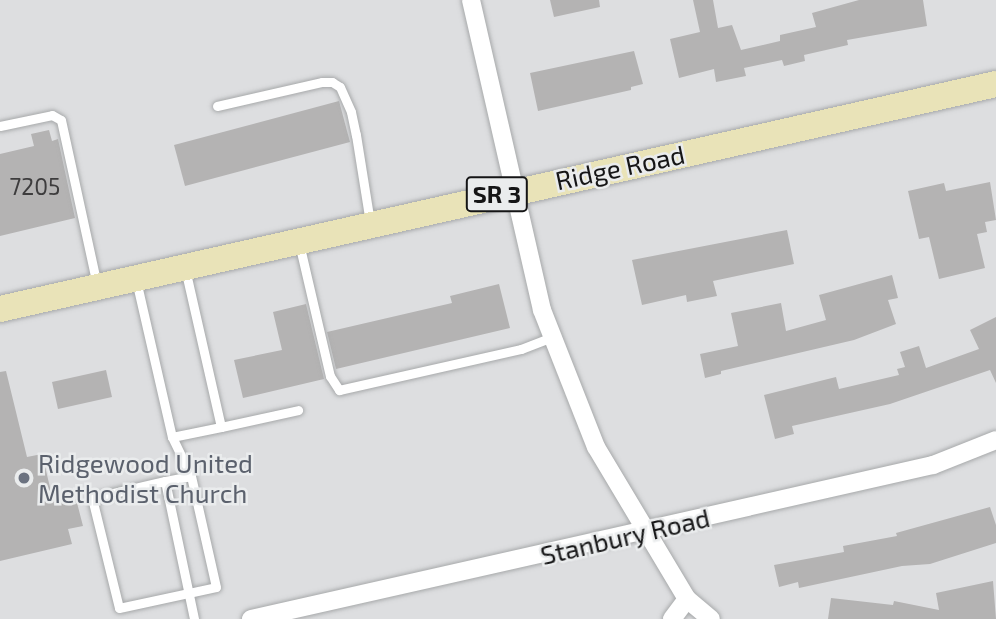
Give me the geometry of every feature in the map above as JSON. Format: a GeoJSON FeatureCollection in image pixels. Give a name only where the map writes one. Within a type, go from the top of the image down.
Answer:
{"type":"FeatureCollection","features":[{"type":"Feature","properties":{"kind":"main road","name":"Ridge Road"},"geometry":{"type":"LineString","coordinates":[[0,309],[515,190],[996,84]]}},
{"type":"Feature","properties":{"kind":"street"},"geometry":{"type":"LineString","coordinates":[[471,0],[542,310],[596,447],[687,599],[711,619]]}},
{"type":"Feature","properties":{"kind":"street","name":"Stanbury Road"},"geometry":{"type":"LineString","coordinates":[[251,619],[933,466],[996,440]]}},
{"type":"Feature","properties":{"kind":"street"},"geometry":{"type":"LineString","coordinates":[[672,619],[687,599]]}},
{"type":"Feature","properties":{"kind":"lane"},"geometry":{"type":"LineString","coordinates":[[217,106],[322,82],[332,82],[340,87],[351,112],[370,224]]}},
{"type":"Feature","properties":{"kind":"lane"},"geometry":{"type":"LineString","coordinates":[[0,126],[52,115],[61,120],[97,287]]}},
{"type":"Feature","properties":{"kind":"lane"},"geometry":{"type":"LineString","coordinates":[[299,240],[330,376],[339,390],[521,349],[553,337]]}},
{"type":"Feature","properties":{"kind":"lane"},"geometry":{"type":"LineString","coordinates":[[185,266],[221,427]]}},
{"type":"Feature","properties":{"kind":"lane"},"geometry":{"type":"LineString","coordinates":[[135,278],[172,438],[191,476],[216,587],[119,608],[92,498],[191,476]]}},
{"type":"Feature","properties":{"kind":"lane"},"geometry":{"type":"LineString","coordinates":[[172,438],[298,410]]}},
{"type":"Feature","properties":{"kind":"lane"},"geometry":{"type":"LineString","coordinates":[[165,481],[194,619]]}},
{"type":"Feature","properties":{"kind":"building"},"geometry":{"type":"Polygon","coordinates":[[[550,0],[599,0],[600,7],[554,17],[550,0]]]}},
{"type":"Feature","properties":{"kind":"building"},"geometry":{"type":"Polygon","coordinates":[[[693,0],[713,0],[718,28],[732,25],[741,50],[780,41],[780,35],[816,27],[812,13],[859,0],[923,0],[927,26],[847,40],[848,45],[804,55],[805,61],[784,66],[782,60],[744,68],[746,76],[716,82],[714,69],[679,78],[670,39],[700,32],[693,0]]]}},
{"type":"Feature","properties":{"kind":"building"},"geometry":{"type":"Polygon","coordinates":[[[634,51],[643,84],[631,87],[631,90],[538,111],[530,73],[634,51]]]}},
{"type":"Feature","properties":{"kind":"building"},"geometry":{"type":"Polygon","coordinates":[[[339,101],[350,142],[185,186],[174,145],[339,101]]]}},
{"type":"Feature","properties":{"kind":"building"},"geometry":{"type":"Polygon","coordinates":[[[49,130],[52,141],[58,139],[75,218],[0,236],[0,154],[34,146],[31,134],[49,130]]]}},
{"type":"Feature","properties":{"kind":"building"},"geometry":{"type":"Polygon","coordinates":[[[990,182],[996,220],[985,222],[987,232],[977,234],[985,268],[939,279],[929,237],[919,239],[908,191],[944,183],[946,191],[990,182]]]}},
{"type":"Feature","properties":{"kind":"building"},"geometry":{"type":"Polygon","coordinates":[[[787,230],[794,264],[713,281],[717,296],[687,302],[686,295],[642,305],[632,260],[787,230]]]}},
{"type":"Feature","properties":{"kind":"building"},"geometry":{"type":"Polygon","coordinates":[[[892,275],[898,298],[888,300],[896,324],[854,340],[721,371],[721,374],[705,378],[700,354],[738,346],[731,313],[781,303],[786,331],[826,320],[819,295],[892,275]]]}},
{"type":"Feature","properties":{"kind":"building"},"geometry":{"type":"Polygon","coordinates":[[[499,284],[510,328],[336,369],[327,332],[452,303],[450,296],[499,284]]]}},
{"type":"Feature","properties":{"kind":"building"},"geometry":{"type":"Polygon","coordinates":[[[306,304],[324,379],[243,398],[234,360],[282,350],[273,312],[306,304]]]}},
{"type":"Feature","properties":{"kind":"building"},"geometry":{"type":"Polygon","coordinates":[[[996,317],[996,383],[990,370],[890,404],[792,426],[794,434],[775,439],[764,395],[836,377],[839,389],[899,375],[897,369],[905,367],[900,352],[919,346],[926,368],[979,349],[970,330],[996,317]]]}},
{"type":"Feature","properties":{"kind":"building"},"geometry":{"type":"Polygon","coordinates":[[[106,370],[112,397],[58,409],[52,382],[106,370]]]}},
{"type":"Feature","properties":{"kind":"building","name":"Ridgewood United Methodist Church"},"geometry":{"type":"Polygon","coordinates":[[[6,371],[27,457],[42,454],[54,504],[76,499],[83,526],[68,529],[72,544],[0,561],[0,372],[6,371]]]}},
{"type":"Feature","properties":{"kind":"building"},"geometry":{"type":"Polygon","coordinates":[[[990,507],[996,525],[996,543],[930,564],[902,566],[799,588],[798,582],[779,587],[774,565],[844,552],[843,546],[897,536],[896,533],[990,507]]]}},
{"type":"Feature","properties":{"kind":"building"},"geometry":{"type":"Polygon","coordinates":[[[993,581],[996,619],[828,619],[831,598],[893,605],[894,601],[939,610],[936,593],[993,581]]]}},
{"type":"Feature","properties":{"kind":"place","name":"Ridgewood United Methodist Church"},"geometry":{"type":"Point","coordinates":[24,478]}}]}
